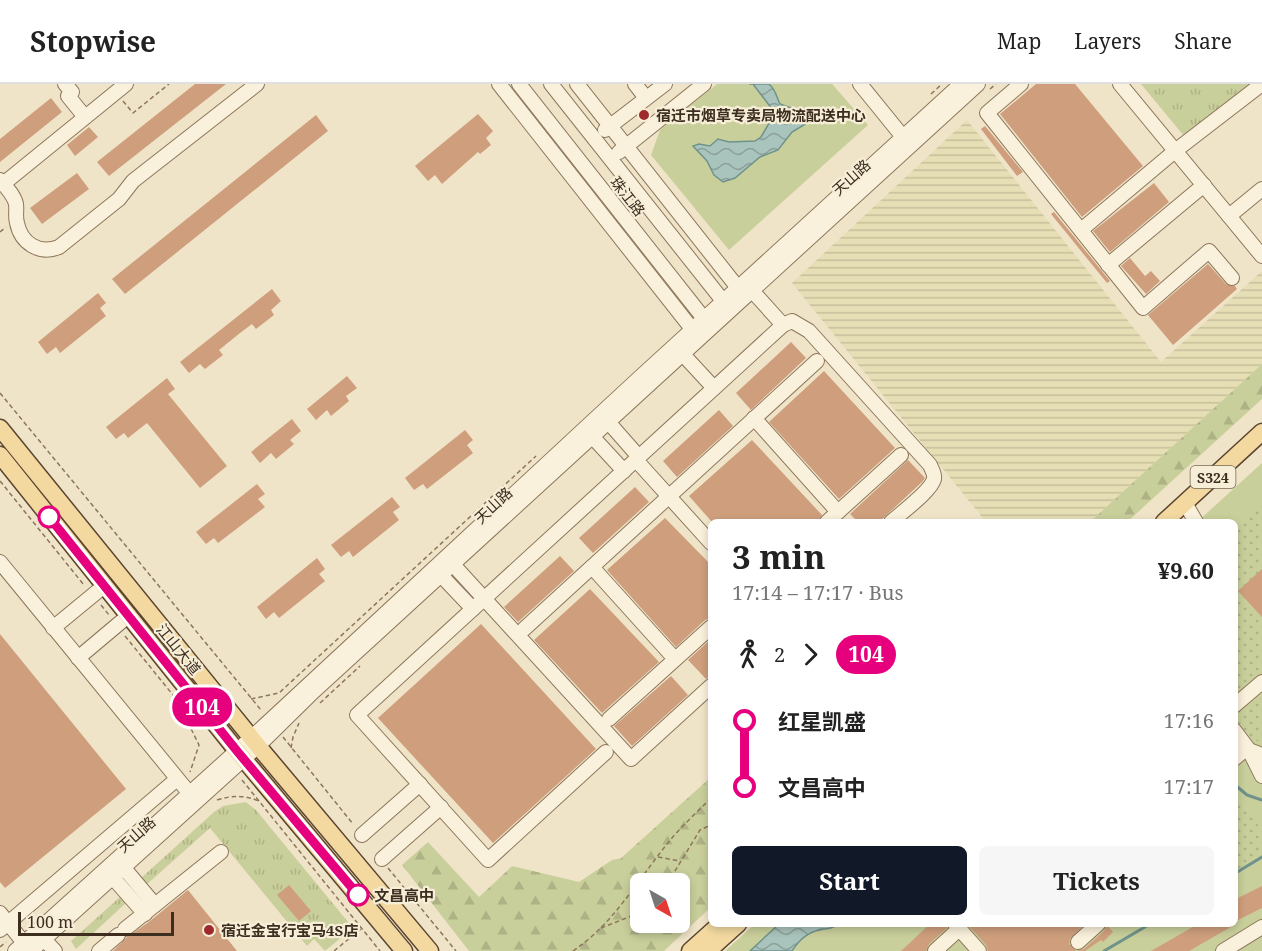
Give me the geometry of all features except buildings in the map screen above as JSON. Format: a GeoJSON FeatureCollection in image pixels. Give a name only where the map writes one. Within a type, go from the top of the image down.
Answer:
{"type":"FeatureCollection","features":[{"type":"Feature","properties":{"kind":"main road","name":"江山大道"},"geometry":{"type":"LineString","coordinates":[[0,428],[254,742],[430,951]]}},
{"type":"Feature","properties":{"kind":"main road","name":"S324"},"geometry":{"type":"LineString","coordinates":[[1188,515],[1262,432]]}},
{"type":"Feature","properties":{"kind":"main road","name":"S324"},"geometry":{"type":"LineString","coordinates":[[1188,515],[1262,447]]}},
{"type":"Feature","properties":{"kind":"main road","name":"江山大道"},"geometry":{"type":"LineString","coordinates":[[3,464],[99,591],[238,759],[404,951]]}},
{"type":"Feature","properties":{"kind":"main road"},"geometry":{"type":"LineString","coordinates":[[690,951],[717,927]]}},
{"type":"Feature","properties":{"kind":"main road"},"geometry":{"type":"LineString","coordinates":[[708,951],[735,927]]}},
{"type":"Feature","properties":{"kind":"street"},"geometry":{"type":"LineString","coordinates":[[65,84],[72,92],[68,96],[85,117]]}},
{"type":"Feature","properties":{"kind":"street"},"geometry":{"type":"LineString","coordinates":[[121,88],[2,182],[16,202],[16,219],[20,233],[32,246],[50,251],[59,247],[119,199],[133,181],[257,84]]}},
{"type":"Feature","properties":{"kind":"street"},"geometry":{"type":"LineString","coordinates":[[499,84],[695,334]]}},
{"type":"Feature","properties":{"kind":"street","name":"珠江路"},"geometry":{"type":"LineString","coordinates":[[519,84],[708,323]]}},
{"type":"Feature","properties":{"kind":"street","name":"珠江路"},"geometry":{"type":"LineString","coordinates":[[551,84],[727,306]]}},
{"type":"Feature","properties":{"kind":"street"},"geometry":{"type":"LineString","coordinates":[[577,84],[744,289],[783,325]]}},
{"type":"Feature","properties":{"kind":"street"},"geometry":{"type":"LineString","coordinates":[[635,84],[646,98]]}},
{"type":"Feature","properties":{"kind":"street"},"geometry":{"type":"LineString","coordinates":[[594,139],[665,84]]}},
{"type":"Feature","properties":{"kind":"street"},"geometry":{"type":"LineString","coordinates":[[610,158],[704,84]]}},
{"type":"Feature","properties":{"kind":"street"},"geometry":{"type":"LineString","coordinates":[[860,84],[903,137]]}},
{"type":"Feature","properties":{"kind":"street","name":"天山路"},"geometry":{"type":"LineString","coordinates":[[24,948],[238,759],[449,560],[727,306],[961,84]]}},
{"type":"Feature","properties":{"kind":"street","name":"天山路"},"geometry":{"type":"LineString","coordinates":[[744,289],[978,84]]}},
{"type":"Feature","properties":{"kind":"street"},"geometry":{"type":"LineString","coordinates":[[1021,84],[987,113],[1143,308],[1209,252],[1232,278]]}},
{"type":"Feature","properties":{"kind":"street"},"geometry":{"type":"LineString","coordinates":[[1120,84],[1262,256]]}},
{"type":"Feature","properties":{"kind":"street"},"geometry":{"type":"LineString","coordinates":[[1081,230],[1175,151],[1262,84]]}},
{"type":"Feature","properties":{"kind":"street"},"geometry":{"type":"LineString","coordinates":[[1108,265],[1204,186]]}},
{"type":"Feature","properties":{"kind":"street"},"geometry":{"type":"LineString","coordinates":[[1229,216],[1262,189]]}},
{"type":"Feature","properties":{"kind":"street"},"geometry":{"type":"LineString","coordinates":[[667,271],[687,255]]}},
{"type":"Feature","properties":{"kind":"street"},"geometry":{"type":"LineString","coordinates":[[606,752],[488,860],[357,715],[783,325],[792,321],[809,331],[930,465],[934,481],[894,519]]}},
{"type":"Feature","properties":{"kind":"street"},"geometry":{"type":"LineString","coordinates":[[679,349],[714,388]]}},
{"type":"Feature","properties":{"kind":"street"},"geometry":{"type":"LineString","coordinates":[[524,629],[817,361]]}},
{"type":"Feature","properties":{"kind":"street"},"geometry":{"type":"LineString","coordinates":[[604,418],[669,497],[708,540]]}},
{"type":"Feature","properties":{"kind":"street"},"geometry":{"type":"LineString","coordinates":[[754,418],[838,512]]}},
{"type":"Feature","properties":{"kind":"street"},"geometry":{"type":"LineString","coordinates":[[588,432],[624,471]]}},
{"type":"Feature","properties":{"kind":"street"},"geometry":{"type":"LineString","coordinates":[[830,519],[901,455]]}},
{"type":"Feature","properties":{"kind":"street"},"geometry":{"type":"LineString","coordinates":[[449,560],[631,759],[708,689]]}},
{"type":"Feature","properties":{"kind":"street"},"geometry":{"type":"LineString","coordinates":[[0,562],[190,794]]}},
{"type":"Feature","properties":{"kind":"street"},"geometry":{"type":"LineString","coordinates":[[592,567],[675,659]]}},
{"type":"Feature","properties":{"kind":"street"},"geometry":{"type":"LineString","coordinates":[[438,571],[473,609]]}},
{"type":"Feature","properties":{"kind":"street"},"geometry":{"type":"LineString","coordinates":[[54,628],[99,591]]}},
{"type":"Feature","properties":{"kind":"street"},"geometry":{"type":"LineString","coordinates":[[78,657],[123,620]]}},
{"type":"Feature","properties":{"kind":"street"},"geometry":{"type":"LineString","coordinates":[[609,719],[708,630]]}},
{"type":"Feature","properties":{"kind":"street"},"geometry":{"type":"LineString","coordinates":[[1238,703],[1262,682]]}},
{"type":"Feature","properties":{"kind":"street"},"geometry":{"type":"LineString","coordinates":[[1248,747],[1262,776]]}},
{"type":"Feature","properties":{"kind":"street","name":"天山路"},"geometry":{"type":"LineString","coordinates":[[120,863],[190,794],[238,759]]}},
{"type":"Feature","properties":{"kind":"street"},"geometry":{"type":"LineString","coordinates":[[24,948],[3,922],[177,779]]}},
{"type":"Feature","properties":{"kind":"street"},"geometry":{"type":"LineString","coordinates":[[362,836],[420,784]]}},
{"type":"Feature","properties":{"kind":"street"},"geometry":{"type":"LineString","coordinates":[[382,860],[441,807]]}},
{"type":"Feature","properties":{"kind":"street"},"geometry":{"type":"LineString","coordinates":[[99,951],[221,852]]}},
{"type":"Feature","properties":{"kind":"street"},"geometry":{"type":"LineString","coordinates":[[120,863],[150,909]]}},
{"type":"Feature","properties":{"kind":"street"},"geometry":{"type":"LineString","coordinates":[[109,873],[150,909]]}},
{"type":"Feature","properties":{"kind":"street"},"geometry":{"type":"LineString","coordinates":[[935,951],[956,927]]}},
{"type":"Feature","properties":{"kind":"street"},"geometry":{"type":"LineString","coordinates":[[958,927],[975,946],[959,951]]}},
{"type":"Feature","properties":{"kind":"street"},"geometry":{"type":"LineString","coordinates":[[1078,942],[1095,927]]}},
{"type":"Feature","properties":{"kind":"street"},"geometry":{"type":"LineString","coordinates":[[1223,951],[1262,927]]}},
{"type":"Feature","properties":{"kind":"street"},"geometry":{"type":"LineString","coordinates":[[40,935],[55,951]]}},
{"type":"Feature","properties":{"kind":"path"},"geometry":{"type":"LineString","coordinates":[[121,88],[133,113],[169,84]]}},
{"type":"Feature","properties":{"kind":"path"},"geometry":{"type":"LineString","coordinates":[[0,393],[362,836]]}},
{"type":"Feature","properties":{"kind":"path"},"geometry":{"type":"LineString","coordinates":[[0,481],[123,620],[191,716]]}},
{"type":"Feature","properties":{"kind":"path"},"geometry":{"type":"LineString","coordinates":[[238,759],[259,801],[380,951]]}},
{"type":"Feature","properties":{"kind":"path"},"geometry":{"type":"LineString","coordinates":[[214,801],[230,796],[245,796],[259,801]]}},
{"type":"Feature","properties":{"kind":"path"},"geometry":{"type":"LineString","coordinates":[[573,951],[600,929],[634,889],[672,838],[708,801]]}},
{"type":"Feature","properties":{"kind":"path"},"geometry":{"type":"LineString","coordinates":[[674,873],[700,830],[708,826]]}},
{"type":"Feature","properties":{"kind":"path"},"geometry":{"type":"LineString","coordinates":[[658,856],[681,862]]}},
{"type":"Feature","properties":{"kind":"path"},"geometry":{"type":"LineString","coordinates":[[382,860],[456,951]]}},
{"type":"Feature","properties":{"kind":"path"},"geometry":{"type":"LineString","coordinates":[[600,929],[630,917]]}},
{"type":"Feature","properties":{"kind":"path"},"geometry":{"type":"LineString","coordinates":[[334,951],[362,928]]}},
{"type":"Feature","properties":{"kind":"shaded area"},"geometry":{"type":"Polygon","coordinates":[[[967,120],[1161,362],[1262,271],[1262,364],[1093,519],[984,519],[792,283],[967,120]]]}},
{"type":"Feature","properties":{"kind":"green space"},"geometry":{"type":"Polygon","coordinates":[[[717,84],[832,84],[868,125],[729,250],[651,155],[660,130],[717,84]]]}},
{"type":"Feature","properties":{"kind":"green space"},"geometry":{"type":"Polygon","coordinates":[[[1141,84],[1250,84],[1184,136],[1141,84]]]}},
{"type":"Feature","properties":{"kind":"green space"},"geometry":{"type":"Polygon","coordinates":[[[1262,364],[1262,399],[1130,519],[1093,519],[1262,364]]]}},
{"type":"Feature","properties":{"kind":"green space"},"geometry":{"type":"Polygon","coordinates":[[[1262,463],[1262,951],[725,951],[752,927],[1238,927],[1238,519],[1200,519],[1262,463]]]}},
{"type":"Feature","properties":{"kind":"green space"},"geometry":{"type":"Polygon","coordinates":[[[1262,503],[1262,743],[1251,738],[1238,723],[1238,524],[1262,503]]]}},
{"type":"Feature","properties":{"kind":"green space"},"geometry":{"type":"Polygon","coordinates":[[[708,780],[708,910],[690,927],[690,873],[630,873],[630,933],[683,933],[664,951],[469,951],[402,865],[428,842],[479,897],[512,866],[579,882],[612,860],[620,859],[708,780]]]}},
{"type":"Feature","properties":{"kind":"green space"},"geometry":{"type":"Polygon","coordinates":[[[1240,797],[1262,832],[1262,856],[1238,870],[1238,799],[1240,797]]]}},
{"type":"Feature","properties":{"kind":"green space"},"geometry":{"type":"Polygon","coordinates":[[[246,802],[256,810],[353,928],[325,951],[314,939],[307,946],[210,828],[145,886],[140,879],[214,812],[223,806],[246,802]]]}},
{"type":"Feature","properties":{"kind":"green space"},"geometry":{"type":"Polygon","coordinates":[[[121,896],[127,902],[76,949],[71,941],[121,896]]]}},
{"type":"Feature","properties":{"kind":"water"},"geometry":{"type":"Polygon","coordinates":[[[753,84],[769,84],[775,91],[780,104],[799,111],[807,119],[807,123],[792,132],[778,150],[760,157],[735,178],[723,182],[714,175],[707,161],[693,146],[699,144],[710,146],[718,139],[729,142],[755,141],[761,137],[775,113],[753,84]]]}},
{"type":"Feature","properties":{"kind":"water"},"geometry":{"type":"Polygon","coordinates":[[[776,927],[834,927],[807,935],[792,951],[750,951],[776,927]]]}},
{"type":"Feature","properties":{"kind":"waterway"},"geometry":{"type":"LineString","coordinates":[[1238,787],[1247,795],[1262,800]]}},
{"type":"Feature","properties":{"kind":"waterway"},"geometry":{"type":"LineString","coordinates":[[1238,872],[1262,857]]}},
{"type":"Feature","properties":{"kind":"waterway"},"geometry":{"type":"LineString","coordinates":[[1104,951],[1145,927]]}},
{"type":"Feature","properties":{"kind":"bus line","name":"104"},"geometry":{"type":"LineString","coordinates":[[49,517],[237,751],[358,895]]}},
{"type":"Feature","properties":{"kind":"place","name":"宿迁市烟草专卖局物流配送中心"},"geometry":{"type":"Point","coordinates":[644,115]}},
{"type":"Feature","properties":{"kind":"place","name":"文昌高中"},"geometry":{"type":"Point","coordinates":[358,895]}},
{"type":"Feature","properties":{"kind":"place","name":"宿迁金宝行宝马4S店"},"geometry":{"type":"Point","coordinates":[209,930]}}]}
